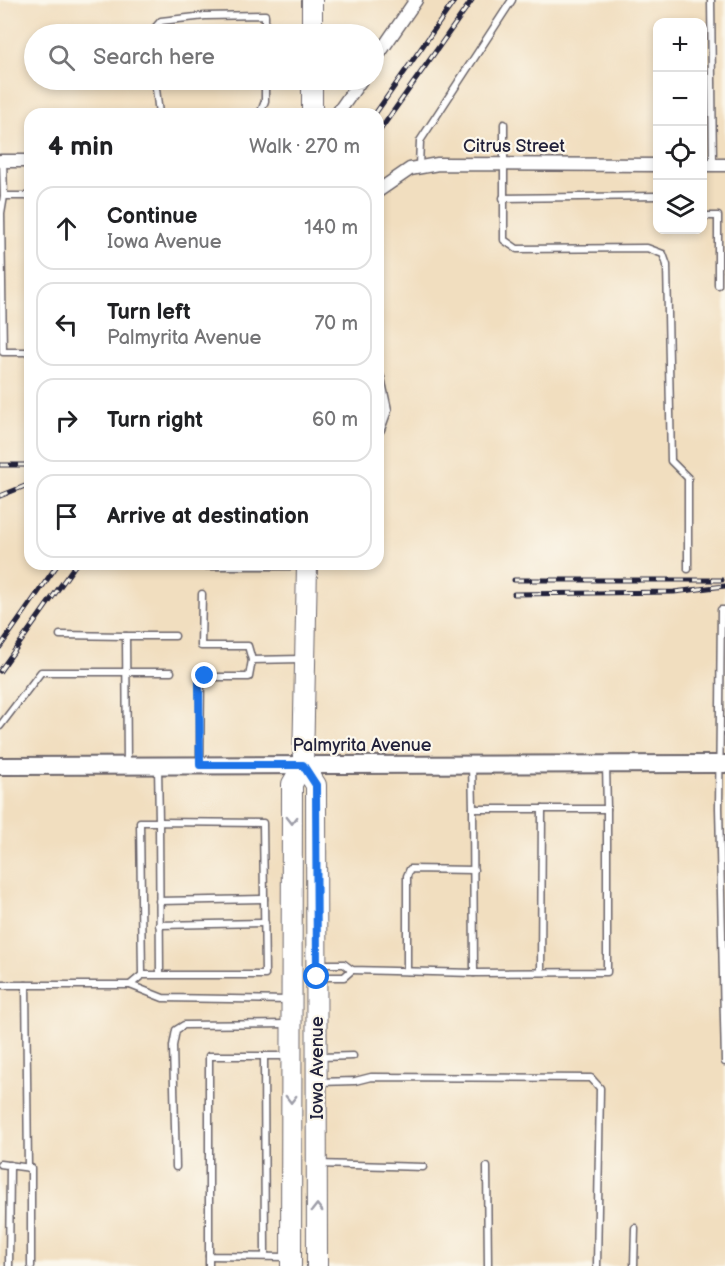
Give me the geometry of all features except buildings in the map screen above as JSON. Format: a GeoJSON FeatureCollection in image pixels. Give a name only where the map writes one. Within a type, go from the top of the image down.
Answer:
{"type":"FeatureCollection","features":[{"type":"Feature","properties":{"kind":"main road"},"geometry":{"type":"LineString","coordinates":[[312,0],[312,24]]}},
{"type":"Feature","properties":{"kind":"main road"},"geometry":{"type":"LineString","coordinates":[[312,90],[312,108]]}},
{"type":"Feature","properties":{"kind":"main road","name":"Iowa Avenue"},"geometry":{"type":"LineString","coordinates":[[291,1261],[292,784],[303,765],[307,570]]}},
{"type":"Feature","properties":{"kind":"main road","name":"Iowa Avenue"},"geometry":{"type":"LineString","coordinates":[[303,765],[316,785],[317,1266]]}},
{"type":"Feature","properties":{"kind":"street"},"geometry":{"type":"LineString","coordinates":[[384,46],[416,0]]}},
{"type":"Feature","properties":{"kind":"street"},"geometry":{"type":"LineString","coordinates":[[341,108],[354,90]]}},
{"type":"Feature","properties":{"kind":"street"},"geometry":{"type":"LineString","coordinates":[[2,161],[24,161]]}},
{"type":"Feature","properties":{"kind":"street","name":"Citrus Street"},"geometry":{"type":"LineString","coordinates":[[384,186],[396,177],[418,166],[653,165]]}},
{"type":"Feature","properties":{"kind":"street","name":"Palmyrita Avenue"},"geometry":{"type":"LineString","coordinates":[[0,766],[723,764]]}},
{"type":"Feature","properties":{"kind":"lane"},"geometry":{"type":"LineString","coordinates":[[418,166],[420,141],[512,0]]}},
{"type":"Feature","properties":{"kind":"lane"},"geometry":{"type":"LineString","coordinates":[[711,0],[713,165]]}},
{"type":"Feature","properties":{"kind":"lane"},"geometry":{"type":"LineString","coordinates":[[158,24],[161,21],[265,15],[265,24]]}},
{"type":"Feature","properties":{"kind":"lane"},"geometry":{"type":"LineString","coordinates":[[156,90],[158,108]]}},
{"type":"Feature","properties":{"kind":"lane"},"geometry":{"type":"LineString","coordinates":[[262,108],[265,90]]}},
{"type":"Feature","properties":{"kind":"lane"},"geometry":{"type":"LineString","coordinates":[[504,124],[504,240],[518,249],[646,248],[663,254],[667,265],[671,461],[688,478],[688,569]]}},
{"type":"Feature","properties":{"kind":"lane"},"geometry":{"type":"LineString","coordinates":[[2,161],[4,196],[2,214],[3,352],[24,352]]}},
{"type":"Feature","properties":{"kind":"lane"},"geometry":{"type":"LineString","coordinates":[[4,196],[24,196]]}},
{"type":"Feature","properties":{"kind":"lane"},"geometry":{"type":"LineString","coordinates":[[503,198],[653,196]]}},
{"type":"Feature","properties":{"kind":"lane"},"geometry":{"type":"LineString","coordinates":[[707,216],[718,216],[718,285]]}},
{"type":"Feature","properties":{"kind":"lane"},"geometry":{"type":"LineString","coordinates":[[200,765],[201,677],[249,677],[252,660],[248,646],[201,646],[202,594]]}},
{"type":"Feature","properties":{"kind":"lane"},"geometry":{"type":"LineString","coordinates":[[725,610],[720,610],[725,1062]]}},
{"type":"Feature","properties":{"kind":"lane"},"geometry":{"type":"LineString","coordinates":[[60,635],[175,636]]}},
{"type":"Feature","properties":{"kind":"lane"},"geometry":{"type":"LineString","coordinates":[[126,636],[127,766]]}},
{"type":"Feature","properties":{"kind":"lane"},"geometry":{"type":"LineString","coordinates":[[252,660],[305,659]]}},
{"type":"Feature","properties":{"kind":"lane"},"geometry":{"type":"LineString","coordinates":[[0,726],[41,672],[171,672]]}},
{"type":"Feature","properties":{"kind":"lane"},"geometry":{"type":"LineString","coordinates":[[317,971],[344,964],[352,970],[474,973],[607,972],[606,764]]}},
{"type":"Feature","properties":{"kind":"lane"},"geometry":{"type":"LineString","coordinates":[[472,765],[474,973]]}},
{"type":"Feature","properties":{"kind":"lane"},"geometry":{"type":"LineString","coordinates":[[159,767],[160,975]]}},
{"type":"Feature","properties":{"kind":"lane"},"geometry":{"type":"LineString","coordinates":[[473,808],[607,809]]}},
{"type":"Feature","properties":{"kind":"lane"},"geometry":{"type":"LineString","coordinates":[[541,972],[542,809]]}},
{"type":"Feature","properties":{"kind":"lane"},"geometry":{"type":"LineString","coordinates":[[130,985],[141,975],[264,975],[263,823],[140,822],[141,975]]}},
{"type":"Feature","properties":{"kind":"lane"},"geometry":{"type":"LineString","coordinates":[[407,971],[406,876],[410,869],[474,870]]}},
{"type":"Feature","properties":{"kind":"lane"},"geometry":{"type":"LineString","coordinates":[[159,901],[264,899]]}},
{"type":"Feature","properties":{"kind":"lane"},"geometry":{"type":"LineString","coordinates":[[159,925],[264,923]]}},
{"type":"Feature","properties":{"kind":"lane"},"geometry":{"type":"LineString","coordinates":[[317,971],[344,977],[352,970]]}},
{"type":"Feature","properties":{"kind":"lane"},"geometry":{"type":"LineString","coordinates":[[0,985],[130,985],[162,998],[291,1000]]}},
{"type":"Feature","properties":{"kind":"lane"},"geometry":{"type":"LineString","coordinates":[[26,985],[28,1168]]}},
{"type":"Feature","properties":{"kind":"lane"},"geometry":{"type":"LineString","coordinates":[[176,1167],[172,1046],[176,1030],[184,1025],[291,1024]]}},
{"type":"Feature","properties":{"kind":"lane"},"geometry":{"type":"LineString","coordinates":[[208,1266],[209,1056],[291,1056]]}},
{"type":"Feature","properties":{"kind":"lane"},"geometry":{"type":"LineString","coordinates":[[264,1056],[265,1256]]}},
{"type":"Feature","properties":{"kind":"lane"},"geometry":{"type":"LineString","coordinates":[[317,1057],[353,1056]]}},
{"type":"Feature","properties":{"kind":"lane"},"geometry":{"type":"LineString","coordinates":[[317,1082],[355,1081],[371,1077],[591,1078],[600,1088],[597,1266]]}},
{"type":"Feature","properties":{"kind":"lane"},"geometry":{"type":"LineString","coordinates":[[0,1164],[31,1168],[31,1266]]}},
{"type":"Feature","properties":{"kind":"lane"},"geometry":{"type":"LineString","coordinates":[[317,1164],[423,1167]]}},
{"type":"Feature","properties":{"kind":"lane"},"geometry":{"type":"LineString","coordinates":[[9,1266],[10,1165]]}},
{"type":"Feature","properties":{"kind":"lane"},"geometry":{"type":"LineString","coordinates":[[487,1167],[488,1266]]}},
{"type":"Feature","properties":{"kind":"lane"},"geometry":{"type":"LineString","coordinates":[[634,1266],[635,1228]]}},
{"type":"Feature","properties":{"kind":"lane"},"geometry":{"type":"LineString","coordinates":[[209,1256],[265,1256],[291,1261]]}},
{"type":"Feature","properties":{"kind":"railway"},"geometry":{"type":"LineString","coordinates":[[379,108],[455,0]]}},
{"type":"Feature","properties":{"kind":"railway"},"geometry":{"type":"LineString","coordinates":[[384,125],[472,0]]}},
{"type":"Feature","properties":{"kind":"railway"},"geometry":{"type":"LineString","coordinates":[[0,465],[24,465]]}},
{"type":"Feature","properties":{"kind":"railway"},"geometry":{"type":"LineString","coordinates":[[0,496],[24,486]]}},
{"type":"Feature","properties":{"kind":"railway"},"geometry":{"type":"LineString","coordinates":[[0,647],[54,570]]}},
{"type":"Feature","properties":{"kind":"railway"},"geometry":{"type":"LineString","coordinates":[[0,671],[72,570]]}},
{"type":"Feature","properties":{"kind":"railway"},"geometry":{"type":"LineString","coordinates":[[514,580],[722,580]]}},
{"type":"Feature","properties":{"kind":"railway"},"geometry":{"type":"LineString","coordinates":[[514,594],[674,592],[725,586]]}},
{"type":"Feature","properties":{"kind":"route"},"geometry":{"type":"LineString","coordinates":[[205,676],[201,677],[199,682],[200,765],[303,765],[316,785],[317,977]]}}]}
